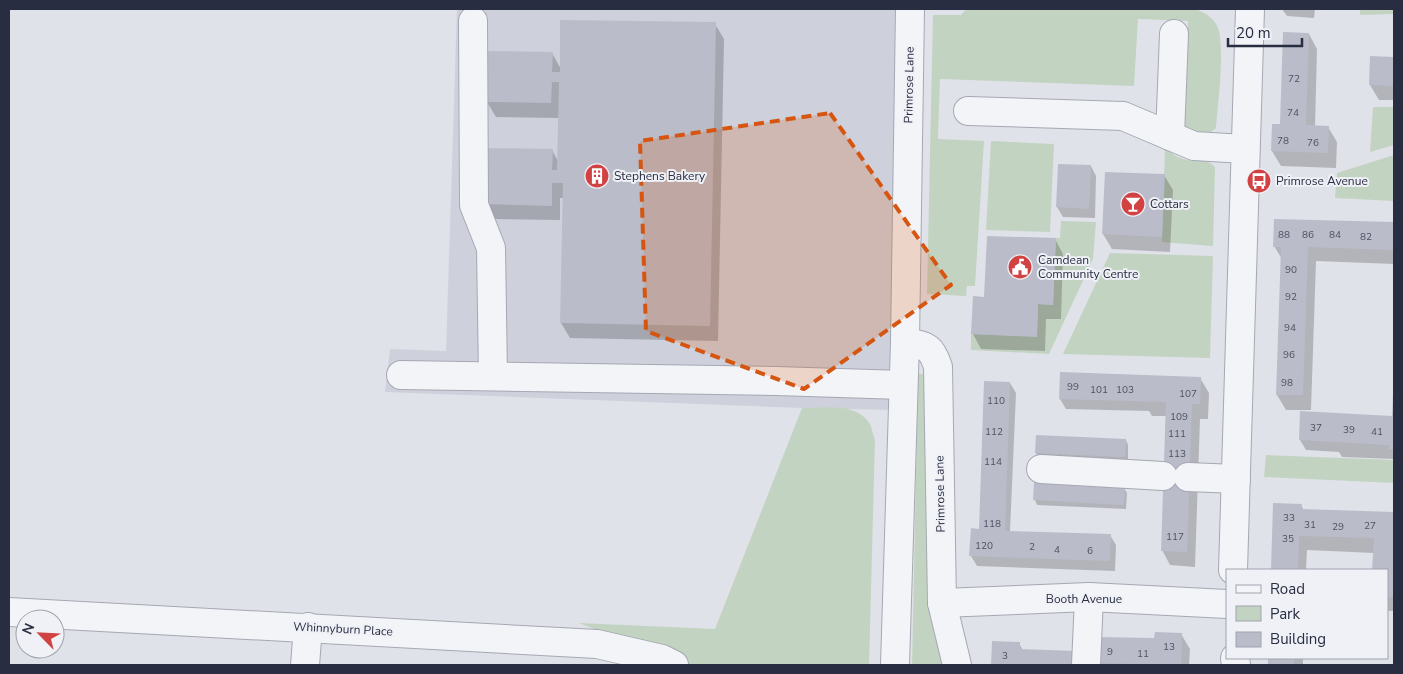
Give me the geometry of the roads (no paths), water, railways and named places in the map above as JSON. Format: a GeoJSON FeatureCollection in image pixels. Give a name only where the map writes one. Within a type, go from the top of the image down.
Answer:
{"type":"FeatureCollection","features":[{"type":"Feature","properties":{"kind":"street","name":"Primrose Lane"},"geometry":{"type":"LineString","coordinates":[[895,665],[902,385],[905,342],[910,9]]}},
{"type":"Feature","properties":{"kind":"street"},"geometry":{"type":"LineString","coordinates":[[1233,569],[1244,149],[1250,9]]}},
{"type":"Feature","properties":{"kind":"street"},"geometry":{"type":"LineString","coordinates":[[473,21],[474,205],[491,248],[492,376]]}},
{"type":"Feature","properties":{"kind":"street"},"geometry":{"type":"LineString","coordinates":[[1170,136],[1174,34]]}},
{"type":"Feature","properties":{"kind":"street"},"geometry":{"type":"LineString","coordinates":[[968,111],[1123,116],[1194,146],[1244,149]]}},
{"type":"Feature","properties":{"kind":"street","name":"Primrose Lane"},"geometry":{"type":"LineString","coordinates":[[905,342],[926,346],[934,355],[938,367],[942,603],[957,665]]}},
{"type":"Feature","properties":{"kind":"street"},"geometry":{"type":"LineString","coordinates":[[401,375],[902,385]]}},
{"type":"Feature","properties":{"kind":"street"},"geometry":{"type":"LineString","coordinates":[[1041,469],[1236,479]]}},
{"type":"Feature","properties":{"kind":"street"},"geometry":{"type":"LineString","coordinates":[[1086,665],[1089,597]]}},
{"type":"Feature","properties":{"kind":"street","name":"Booth Avenue"},"geometry":{"type":"LineString","coordinates":[[942,603],[1089,597],[1226,604]]}},
{"type":"Feature","properties":{"kind":"street","name":"Whinnyburn Place"},"geometry":{"type":"LineString","coordinates":[[9,612],[597,644],[662,659],[674,665]]}},
{"type":"Feature","properties":{"kind":"street"},"geometry":{"type":"LineString","coordinates":[[305,665],[308,627]]}},
{"type":"Feature","properties":{"kind":"place","name":"Stephens Bakery"},"geometry":{"type":"Point","coordinates":[597,176]}},
{"type":"Feature","properties":{"kind":"place","name":"Primrose Avenue"},"geometry":{"type":"Point","coordinates":[1259,181]}},
{"type":"Feature","properties":{"kind":"place","name":"Cottars"},"geometry":{"type":"Point","coordinates":[1133,204]}},
{"type":"Feature","properties":{"kind":"place","name":"Camdean Community Centre"},"geometry":{"type":"Point","coordinates":[1020,267]}}]}
